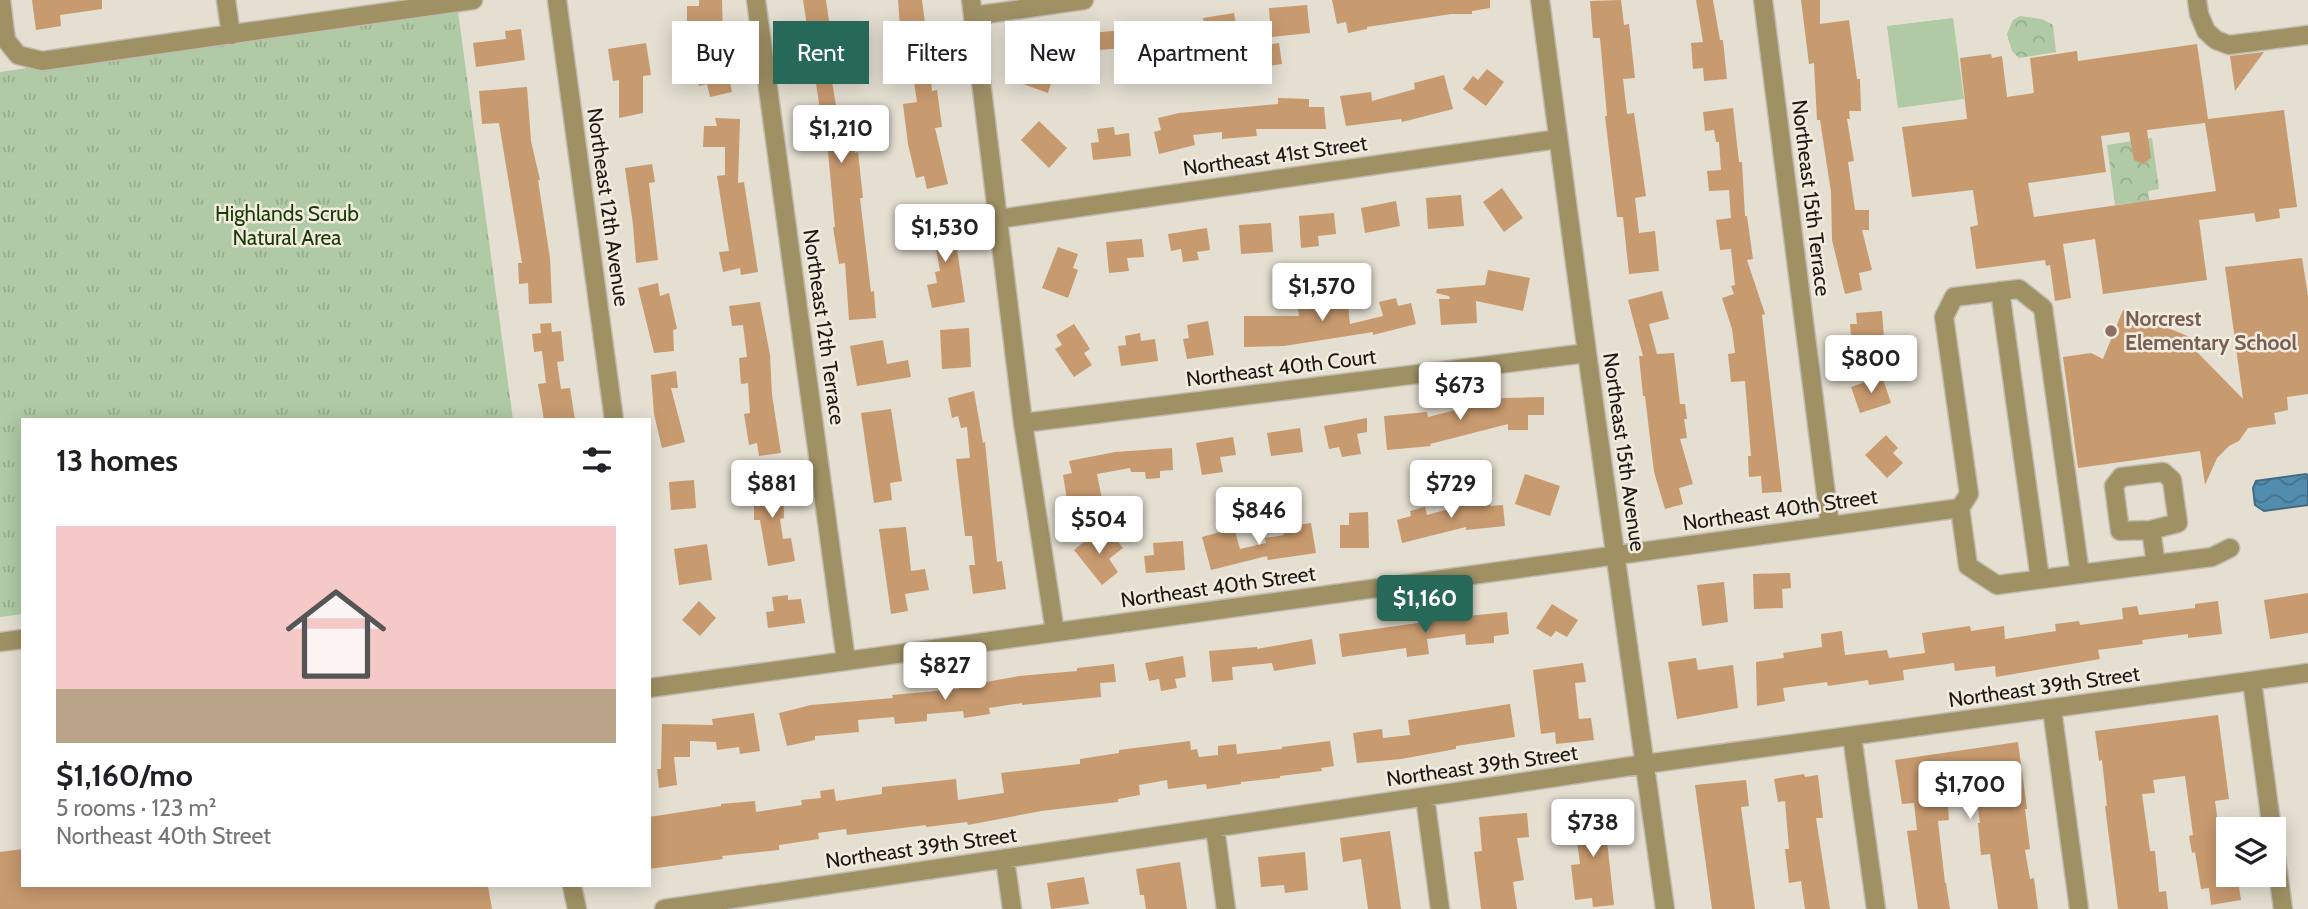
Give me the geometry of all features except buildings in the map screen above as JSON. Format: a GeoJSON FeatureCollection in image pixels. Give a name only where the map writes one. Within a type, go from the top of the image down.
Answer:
{"type":"FeatureCollection","features":[{"type":"Feature","properties":{"kind":"street"},"geometry":{"type":"LineString","coordinates":[[1,0],[6,40],[18,55],[41,61],[463,1]]}},
{"type":"Feature","properties":{"kind":"street"},"geometry":{"type":"LineString","coordinates":[[226,0],[231,35]]}},
{"type":"Feature","properties":{"kind":"street","name":"Northeast 12th Avenue"},"geometry":{"type":"LineString","coordinates":[[557,0],[614,418]]}},
{"type":"Feature","properties":{"kind":"street","name":"Northeast 12th Terrace"},"geometry":{"type":"LineString","coordinates":[[756,0],[846,661]]}},
{"type":"Feature","properties":{"kind":"street"},"geometry":{"type":"LineString","coordinates":[[1055,632],[1023,423],[972,8],[1084,0]]}},
{"type":"Feature","properties":{"kind":"street","name":"Northeast 15th Avenue"},"geometry":{"type":"LineString","coordinates":[[1540,0],[1665,909]]}},
{"type":"Feature","properties":{"kind":"street","name":"Northeast 15th Terrace"},"geometry":{"type":"LineString","coordinates":[[1763,0],[1830,526]]}},
{"type":"Feature","properties":{"kind":"street"},"geometry":{"type":"LineString","coordinates":[[2197,0],[2206,31],[2216,40],[2229,45],[2304,36]]}},
{"type":"Feature","properties":{"kind":"street","name":"Northeast 41st Street"},"geometry":{"type":"LineString","coordinates":[[998,219],[1558,139]]}},
{"type":"Feature","properties":{"kind":"street"},"geometry":{"type":"LineString","coordinates":[[2080,574],[2043,308],[2020,289],[1954,297],[1944,317],[1969,494],[1960,508],[1968,566],[1997,585],[2212,557],[2230,548]]}},
{"type":"Feature","properties":{"kind":"street"},"geometry":{"type":"LineString","coordinates":[[2000,291],[2040,579]]}},
{"type":"Feature","properties":{"kind":"street","name":"Northeast 40th Court"},"geometry":{"type":"LineString","coordinates":[[1023,423],[1587,353]]}},
{"type":"Feature","properties":{"kind":"street","name":"Northeast 40th Street"},"geometry":{"type":"LineString","coordinates":[[651,684],[846,661],[1960,508]]}},
{"type":"Feature","properties":{"kind":"street"},"geometry":{"type":"LineString","coordinates":[[2151,530],[2155,564]]}},
{"type":"Feature","properties":{"kind":"street"},"geometry":{"type":"LineString","coordinates":[[0,642],[21,639]]}},
{"type":"Feature","properties":{"kind":"street","name":"Northeast 39th Street"},"geometry":{"type":"LineString","coordinates":[[664,909],[1645,764],[2308,673]]}},
{"type":"Feature","properties":{"kind":"street"},"geometry":{"type":"LineString","coordinates":[[2252,681],[2270,817]]}},
{"type":"Feature","properties":{"kind":"street"},"geometry":{"type":"LineString","coordinates":[[2052,709],[2079,909]]}},
{"type":"Feature","properties":{"kind":"street"},"geometry":{"type":"LineString","coordinates":[[1852,736],[1876,909]]}},
{"type":"Feature","properties":{"kind":"street"},"geometry":{"type":"LineString","coordinates":[[1425,797],[1440,909]]}},
{"type":"Feature","properties":{"kind":"street"},"geometry":{"type":"LineString","coordinates":[[1215,828],[1226,909]]}},
{"type":"Feature","properties":{"kind":"street"},"geometry":{"type":"LineString","coordinates":[[1005,859],[1012,909]]}},
{"type":"Feature","properties":{"kind":"street"},"geometry":{"type":"LineString","coordinates":[[572,887],[577,909]]}},
{"type":"Feature","properties":{"kind":"street"},"geometry":{"type":"LineString","coordinates":[[2280,887],[2283,909]]}},
{"type":"Feature","properties":{"kind":"street"},"geometry":{"type":"LineString","coordinates":[[794,890],[796,909]]}},
{"type":"Feature","properties":{"kind":"green space","name":"Highlands Scrub Natural Area"},"geometry":{"type":"Polygon","coordinates":[[[457,4],[513,418],[21,418],[21,614],[0,617],[0,72],[457,4]]]}},
{"type":"Feature","properties":{"kind":"green space"},"geometry":{"type":"Polygon","coordinates":[[[2020,16],[2042,19],[2053,25],[2056,52],[2019,58],[2012,51],[2007,34],[2013,20],[2020,16]]]}},
{"type":"Feature","properties":{"kind":"green space"},"geometry":{"type":"Polygon","coordinates":[[[1953,18],[1964,99],[1898,108],[1887,26],[1953,18]]]}},
{"type":"Feature","properties":{"kind":"green space"},"geometry":{"type":"Polygon","coordinates":[[[2152,138],[2159,189],[2148,191],[2149,201],[2115,205],[2107,145],[2152,138]]]}},
{"type":"Feature","properties":{"kind":"water"},"geometry":{"type":"Polygon","coordinates":[[[2306,474],[2308,505],[2264,511],[2255,505],[2253,488],[2256,481],[2306,474]]]}},
{"type":"Feature","properties":{"kind":"place","name":"Norcrest Elementary School"},"geometry":{"type":"Point","coordinates":[2111,331]}}]}
